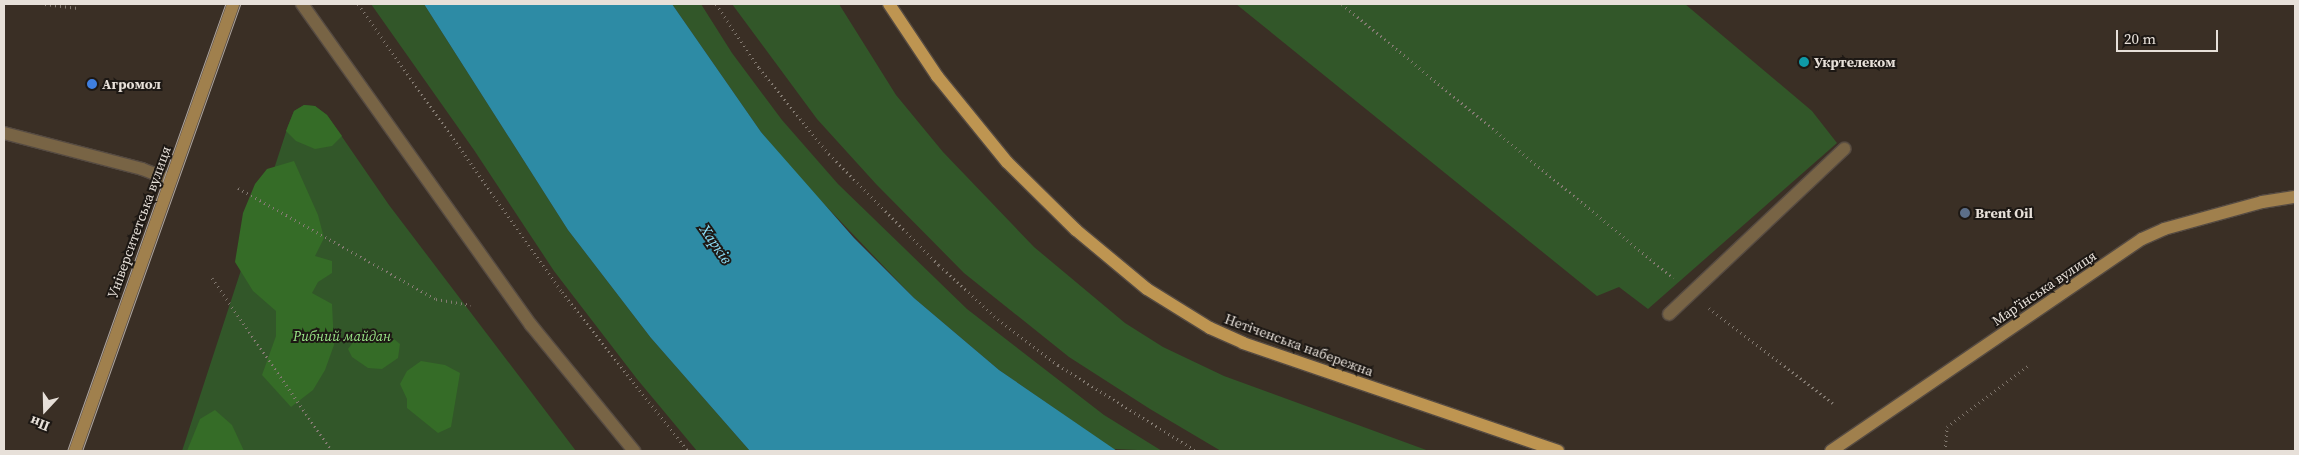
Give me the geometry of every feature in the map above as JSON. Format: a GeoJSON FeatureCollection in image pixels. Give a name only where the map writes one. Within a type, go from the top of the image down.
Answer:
{"type":"FeatureCollection","features":[{"type":"Feature","properties":{"kind":"main road","name":"Університетська вулиця"},"geometry":{"type":"LineString","coordinates":[[75,451],[233,4]]}},
{"type":"Feature","properties":{"kind":"main road","name":"Нетіченська набережна"},"geometry":{"type":"LineString","coordinates":[[889,4],[937,76],[1007,162],[1076,230],[1146,289],[1210,328],[1243,342],[1558,451]]}},
{"type":"Feature","properties":{"kind":"main road","name":"Мар’їнська вулиця"},"geometry":{"type":"LineString","coordinates":[[1831,451],[2142,239],[2164,229],[2262,202],[2295,198]]}},
{"type":"Feature","properties":{"kind":"street"},"geometry":{"type":"LineString","coordinates":[[302,4],[531,325],[634,451]]}},
{"type":"Feature","properties":{"kind":"street"},"geometry":{"type":"LineString","coordinates":[[4,133],[142,169],[170,180]]}},
{"type":"Feature","properties":{"kind":"street"},"geometry":{"type":"LineString","coordinates":[[1669,314],[1844,149]]}},
{"type":"Feature","properties":{"kind":"path"},"geometry":{"type":"LineString","coordinates":[[46,4],[78,8]]}},
{"type":"Feature","properties":{"kind":"path"},"geometry":{"type":"LineString","coordinates":[[358,4],[572,306],[688,451]]}},
{"type":"Feature","properties":{"kind":"path"},"geometry":{"type":"LineString","coordinates":[[716,4],[759,68],[829,154],[939,266],[994,316],[1058,365],[1196,451]]}},
{"type":"Feature","properties":{"kind":"path"},"geometry":{"type":"LineString","coordinates":[[1342,4],[1691,294],[1834,403]]}},
{"type":"Feature","properties":{"kind":"path"},"geometry":{"type":"LineString","coordinates":[[238,188],[436,299],[470,305]]}},
{"type":"Feature","properties":{"kind":"path"},"geometry":{"type":"LineString","coordinates":[[212,278],[332,451]]}},
{"type":"Feature","properties":{"kind":"path"},"geometry":{"type":"LineString","coordinates":[[1945,451],[1947,427],[2028,366]]}},
{"type":"Feature","properties":{"kind":"green space"},"geometry":{"type":"Polygon","coordinates":[[[371,4],[424,4],[568,230],[651,338],[750,451],[697,451],[637,379],[554,271],[474,150],[371,4]]]}},
{"type":"Feature","properties":{"kind":"green space"},"geometry":{"type":"Polygon","coordinates":[[[672,4],[701,4],[732,53],[782,120],[838,184],[967,309],[1104,415],[1162,451],[1113,449],[999,370],[914,298],[801,180],[761,132],[672,4]]]}},
{"type":"Feature","properties":{"kind":"green space"},"geometry":{"type":"Polygon","coordinates":[[[732,4],[839,4],[896,95],[943,152],[1034,247],[1125,323],[1163,347],[1224,376],[1429,451],[1221,451],[1150,409],[1069,357],[964,273],[876,184],[817,119],[732,4]]]}},
{"type":"Feature","properties":{"kind":"green space"},"geometry":{"type":"Polygon","coordinates":[[[1236,4],[1685,4],[1812,111],[1837,143],[1648,309],[1619,287],[1597,296],[1236,4]]]}},
{"type":"Feature","properties":{"kind":"green space","name":"Рибний майдан"},"geometry":{"type":"Polygon","coordinates":[[[304,105],[315,106],[327,115],[389,205],[576,451],[182,451],[288,126],[294,111],[304,105]]]}},
{"type":"Feature","properties":{"kind":"green space"},"geometry":{"type":"Polygon","coordinates":[[[304,105],[315,106],[327,115],[342,136],[332,146],[315,149],[296,141],[286,131],[294,111],[304,105]]]}},
{"type":"Feature","properties":{"kind":"green space"},"geometry":{"type":"Polygon","coordinates":[[[294,161],[318,215],[324,238],[315,256],[332,261],[332,273],[318,282],[312,293],[332,304],[334,345],[325,370],[313,390],[291,407],[262,375],[276,336],[276,311],[253,291],[235,262],[243,213],[255,184],[267,169],[294,161]]]}},
{"type":"Feature","properties":{"kind":"green space"},"geometry":{"type":"Polygon","coordinates":[[[364,328],[387,333],[400,344],[398,358],[382,369],[368,368],[352,357],[348,349],[364,328]]]}},
{"type":"Feature","properties":{"kind":"green space"},"geometry":{"type":"Polygon","coordinates":[[[421,361],[445,365],[460,373],[451,427],[438,433],[407,408],[407,399],[400,384],[407,371],[421,361]]]}},
{"type":"Feature","properties":{"kind":"green space"},"geometry":{"type":"Polygon","coordinates":[[[215,410],[232,425],[244,451],[187,451],[200,419],[215,410]]]}},
{"type":"Feature","properties":{"kind":"water","name":"Харків"},"geometry":{"type":"Polygon","coordinates":[[[424,4],[672,4],[761,132],[854,238],[914,298],[999,370],[1117,451],[750,451],[651,338],[568,230],[424,4]]]}},
{"type":"Feature","properties":{"kind":"tram line"},"geometry":{"type":"LineString","coordinates":[[67,451],[225,4]]}},
{"type":"Feature","properties":{"kind":"tram line"},"geometry":{"type":"LineString","coordinates":[[82,451],[240,4]]}},
{"type":"Feature","properties":{"kind":"place","name":"Укртелеком"},"geometry":{"type":"Point","coordinates":[1804,62]}},
{"type":"Feature","properties":{"kind":"place","name":"Агромол"},"geometry":{"type":"Point","coordinates":[92,84]}},
{"type":"Feature","properties":{"kind":"place","name":"Brent Oil"},"geometry":{"type":"Point","coordinates":[1965,213]}}]}
